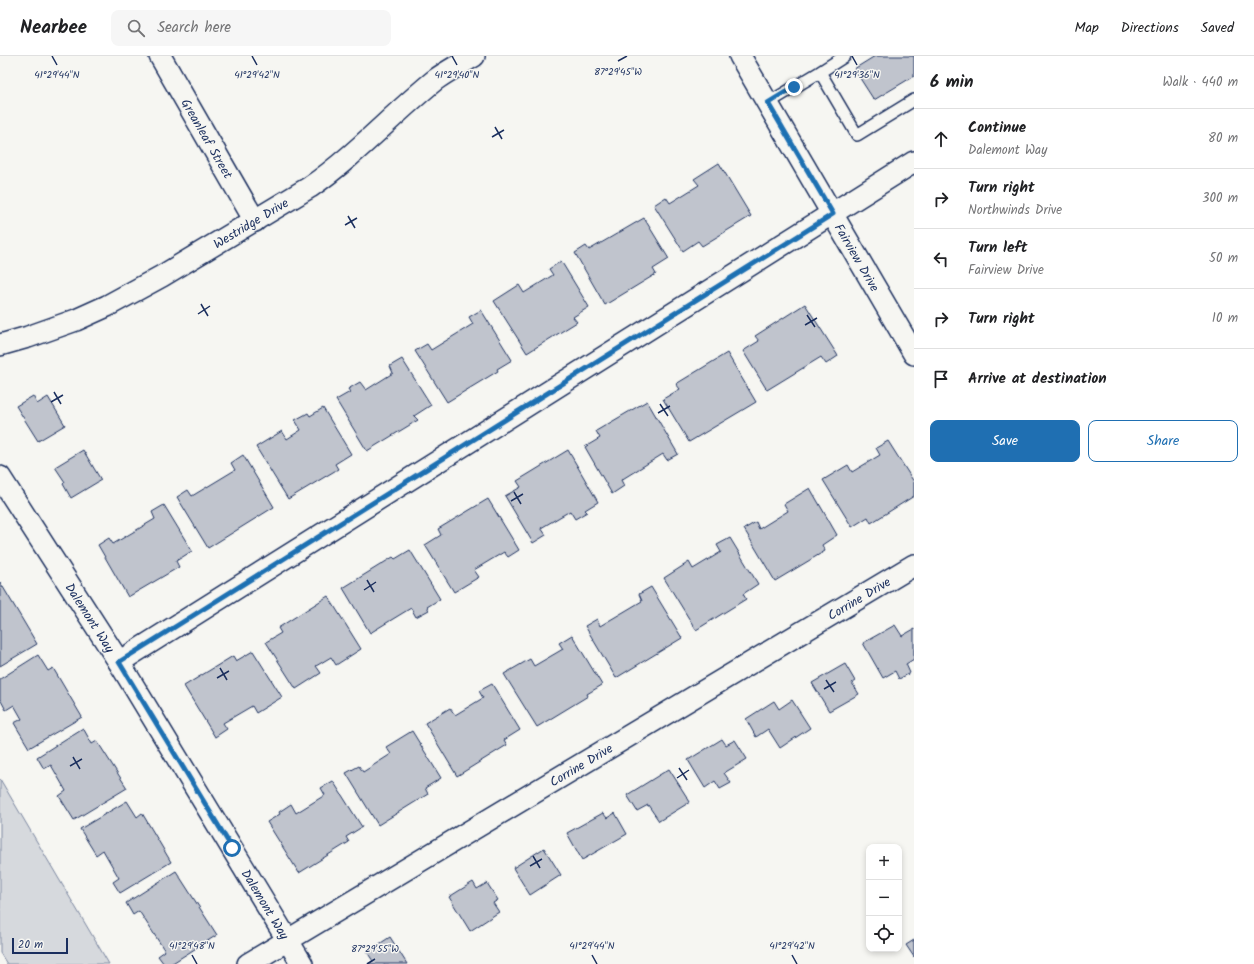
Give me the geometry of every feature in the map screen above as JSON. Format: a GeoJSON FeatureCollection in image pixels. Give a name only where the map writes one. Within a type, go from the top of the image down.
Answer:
{"type":"FeatureCollection","features":[{"type":"Feature","properties":{"kind":"street","name":"Greanleaf Street"},"geometry":{"type":"LineString","coordinates":[[160,56],[255,221]]}},
{"type":"Feature","properties":{"kind":"street","name":"Westridge Drive"},"geometry":{"type":"LineString","coordinates":[[0,345],[76,320],[108,306],[255,221],[331,173],[436,79],[474,56]]}},
{"type":"Feature","properties":{"kind":"street","name":"Fairview Drive"},"geometry":{"type":"LineString","coordinates":[[740,56],[914,354]]}},
{"type":"Feature","properties":{"kind":"street"},"geometry":{"type":"LineString","coordinates":[[119,662],[914,162]]}},
{"type":"Feature","properties":{"kind":"street","name":"Dalemont Way"},"geometry":{"type":"LineString","coordinates":[[0,477],[119,662],[302,964]]}},
{"type":"Feature","properties":{"kind":"street","name":"Corrine Drive"},"geometry":{"type":"LineString","coordinates":[[248,964],[914,565]]}},
{"type":"Feature","properties":{"kind":"lane"},"geometry":{"type":"LineString","coordinates":[[768,103],[845,56]]}},
{"type":"Feature","properties":{"kind":"lane"},"geometry":{"type":"LineString","coordinates":[[820,72],[857,135],[914,100]]}},
{"type":"Feature","properties":{"kind":"shaded area"},"geometry":{"type":"Polygon","coordinates":[[[0,779],[109,964],[7,964],[0,953],[0,779]]]}},
{"type":"Feature","properties":{"kind":"building"},"geometry":{"type":"Polygon","coordinates":[[[875,56],[914,56],[914,76],[874,100],[854,69],[875,56]]]}},
{"type":"Feature","properties":{"kind":"building"},"geometry":{"type":"Polygon","coordinates":[[[719,163],[751,216],[702,246],[698,241],[683,251],[654,205],[666,197],[670,203],[699,185],[694,179],[719,163]]]}},
{"type":"Feature","properties":{"kind":"building"},"geometry":{"type":"Polygon","coordinates":[[[644,218],[669,259],[653,269],[656,274],[605,305],[575,253],[586,246],[589,250],[644,218]]]}},
{"type":"Feature","properties":{"kind":"building"},"geometry":{"type":"Polygon","coordinates":[[[561,261],[589,307],[573,317],[577,322],[527,353],[494,301],[519,285],[524,293],[553,275],[549,269],[561,261]]]}},
{"type":"Feature","properties":{"kind":"building"},"geometry":{"type":"Polygon","coordinates":[[[805,304],[838,356],[826,364],[821,357],[767,390],[743,351],[759,341],[755,336],[805,304]]]}},
{"type":"Feature","properties":{"kind":"building"},"geometry":{"type":"Polygon","coordinates":[[[481,310],[512,360],[497,369],[498,371],[447,402],[415,351],[427,344],[431,350],[473,324],[469,317],[481,310]]]}},
{"type":"Feature","properties":{"kind":"building"},"geometry":{"type":"Polygon","coordinates":[[[727,353],[756,402],[689,442],[663,399],[680,389],[676,384],[727,353]]]}},
{"type":"Feature","properties":{"kind":"building"},"geometry":{"type":"Polygon","coordinates":[[[402,359],[431,405],[414,416],[418,420],[367,451],[336,400],[350,392],[348,389],[360,382],[366,390],[393,373],[390,366],[402,359]]]}},
{"type":"Feature","properties":{"kind":"building"},"geometry":{"type":"Polygon","coordinates":[[[33,396],[37,404],[48,397],[65,425],[38,441],[16,406],[33,396]]]}},
{"type":"Feature","properties":{"kind":"building"},"geometry":{"type":"Polygon","coordinates":[[[647,401],[678,454],[667,460],[663,454],[621,480],[624,486],[612,494],[585,447],[600,438],[596,431],[647,401]]]}},
{"type":"Feature","properties":{"kind":"building"},"geometry":{"type":"Polygon","coordinates":[[[323,408],[351,454],[335,464],[338,469],[288,499],[256,447],[282,431],[287,439],[301,430],[295,420],[308,413],[310,416],[323,408]]]}},
{"type":"Feature","properties":{"kind":"building"},"geometry":{"type":"Polygon","coordinates":[[[888,441],[914,482],[914,496],[871,523],[868,517],[852,527],[823,480],[848,465],[852,472],[880,455],[876,448],[888,441]]]}},
{"type":"Feature","properties":{"kind":"building"},"geometry":{"type":"Polygon","coordinates":[[[83,450],[101,480],[71,498],[63,484],[65,482],[55,467],[83,450]]]}},
{"type":"Feature","properties":{"kind":"building"},"geometry":{"type":"Polygon","coordinates":[[[568,450],[598,502],[585,510],[587,512],[575,519],[570,511],[541,528],[546,535],[533,543],[505,496],[521,487],[517,481],[568,450]]]}},
{"type":"Feature","properties":{"kind":"building"},"geometry":{"type":"Polygon","coordinates":[[[243,455],[274,507],[208,548],[177,497],[188,490],[192,496],[235,470],[231,463],[243,455]]]}},
{"type":"Feature","properties":{"kind":"building"},"geometry":{"type":"Polygon","coordinates":[[[810,488],[837,535],[822,545],[825,551],[775,581],[744,529],[756,522],[759,529],[788,511],[784,504],[810,488]]]}},
{"type":"Feature","properties":{"kind":"building"},"geometry":{"type":"Polygon","coordinates":[[[488,499],[519,550],[508,557],[504,552],[474,570],[479,577],[454,592],[425,545],[441,535],[438,529],[488,499]]]}},
{"type":"Feature","properties":{"kind":"building"},"geometry":{"type":"Polygon","coordinates":[[[164,505],[192,551],[176,561],[179,567],[128,597],[98,545],[109,538],[113,544],[155,519],[152,512],[164,505]]]}},
{"type":"Feature","properties":{"kind":"building"},"geometry":{"type":"Polygon","coordinates":[[[730,538],[758,584],[743,594],[746,599],[696,630],[664,578],[689,562],[693,569],[721,552],[717,545],[730,538]]]}},
{"type":"Feature","properties":{"kind":"building"},"geometry":{"type":"Polygon","coordinates":[[[410,550],[440,599],[427,607],[429,610],[416,617],[411,608],[370,633],[343,588],[393,557],[395,559],[410,550]]]}},
{"type":"Feature","properties":{"kind":"building"},"geometry":{"type":"Polygon","coordinates":[[[0,582],[37,644],[0,666],[0,582]]]}},
{"type":"Feature","properties":{"kind":"building"},"geometry":{"type":"Polygon","coordinates":[[[651,587],[682,638],[616,678],[585,626],[597,619],[600,626],[642,601],[639,594],[651,587]]]}},
{"type":"Feature","properties":{"kind":"building"},"geometry":{"type":"Polygon","coordinates":[[[328,596],[361,649],[336,665],[331,657],[316,666],[321,673],[296,689],[266,642],[281,633],[278,628],[328,596]]]}},
{"type":"Feature","properties":{"kind":"building"},"geometry":{"type":"Polygon","coordinates":[[[895,625],[902,636],[914,629],[914,659],[906,664],[910,673],[899,679],[895,671],[883,678],[863,643],[895,625]]]}},
{"type":"Feature","properties":{"kind":"building"},"geometry":{"type":"Polygon","coordinates":[[[572,635],[602,685],[587,694],[588,696],[537,727],[504,674],[530,659],[534,666],[563,649],[559,643],[572,635]]]}},
{"type":"Feature","properties":{"kind":"building"},"geometry":{"type":"Polygon","coordinates":[[[253,651],[282,697],[256,713],[252,706],[223,723],[227,729],[215,737],[184,686],[233,656],[236,661],[253,651]]]}},
{"type":"Feature","properties":{"kind":"building"},"geometry":{"type":"Polygon","coordinates":[[[38,655],[48,671],[53,668],[82,717],[29,748],[14,723],[22,719],[14,705],[6,710],[0,699],[0,679],[38,655]]]}},
{"type":"Feature","properties":{"kind":"building"},"geometry":{"type":"Polygon","coordinates":[[[845,664],[855,681],[852,683],[859,694],[829,711],[812,683],[845,664]]]}},
{"type":"Feature","properties":{"kind":"building"},"geometry":{"type":"Polygon","coordinates":[[[492,684],[520,730],[504,740],[507,745],[457,776],[425,723],[450,708],[455,715],[483,698],[479,691],[492,684]]]}},
{"type":"Feature","properties":{"kind":"building"},"geometry":{"type":"Polygon","coordinates":[[[792,700],[810,728],[780,748],[768,729],[756,737],[746,719],[774,701],[779,709],[792,700]]]}},
{"type":"Feature","properties":{"kind":"building"},"geometry":{"type":"Polygon","coordinates":[[[83,728],[92,744],[97,741],[127,788],[74,820],[59,796],[66,791],[51,765],[44,769],[37,757],[83,728]]]}},
{"type":"Feature","properties":{"kind":"building"},"geometry":{"type":"Polygon","coordinates":[[[412,731],[441,778],[425,788],[428,794],[378,825],[346,773],[359,766],[363,772],[391,754],[386,747],[412,731]]]}},
{"type":"Feature","properties":{"kind":"building"},"geometry":{"type":"Polygon","coordinates":[[[722,739],[726,745],[735,740],[747,759],[724,773],[731,783],[720,789],[715,781],[705,788],[688,760],[722,739]]]}},
{"type":"Feature","properties":{"kind":"building"},"geometry":{"type":"Polygon","coordinates":[[[669,769],[690,802],[659,821],[648,805],[637,811],[627,795],[669,769]]]}},
{"type":"Feature","properties":{"kind":"building"},"geometry":{"type":"Polygon","coordinates":[[[333,781],[362,827],[346,837],[349,842],[299,873],[267,822],[280,814],[279,812],[291,804],[296,813],[325,795],[321,788],[333,781]]]}},
{"type":"Feature","properties":{"kind":"building"},"geometry":{"type":"Polygon","coordinates":[[[127,801],[137,817],[142,813],[171,862],[120,893],[113,882],[119,878],[103,850],[96,855],[80,829],[127,801]]]}},
{"type":"Feature","properties":{"kind":"building"},"geometry":{"type":"Polygon","coordinates":[[[603,813],[607,818],[615,813],[627,834],[582,860],[567,833],[603,813]]]}},
{"type":"Feature","properties":{"kind":"building"},"geometry":{"type":"Polygon","coordinates":[[[544,848],[561,875],[530,895],[513,868],[544,848]]]}},
{"type":"Feature","properties":{"kind":"building"},"geometry":{"type":"Polygon","coordinates":[[[176,871],[217,935],[171,964],[164,964],[158,956],[165,951],[139,911],[133,915],[126,903],[176,871]]]}},
{"type":"Feature","properties":{"kind":"building"},"geometry":{"type":"Polygon","coordinates":[[[473,882],[477,889],[487,883],[498,900],[493,903],[499,912],[470,931],[449,897],[473,882]]]}},
{"type":"Feature","properties":{"kind":"building"},"geometry":{"type":"Polygon","coordinates":[[[390,937],[407,964],[368,964],[373,961],[367,952],[390,937]]]}},
{"type":"Feature","properties":{"kind":"building"},"geometry":{"type":"Polygon","coordinates":[[[914,940],[914,957],[906,945],[914,940]]]}},
{"type":"Feature","properties":{"kind":"route"},"geometry":{"type":"LineString","coordinates":[[232,848],[119,662],[833,214],[768,103],[794,87]]}}]}
